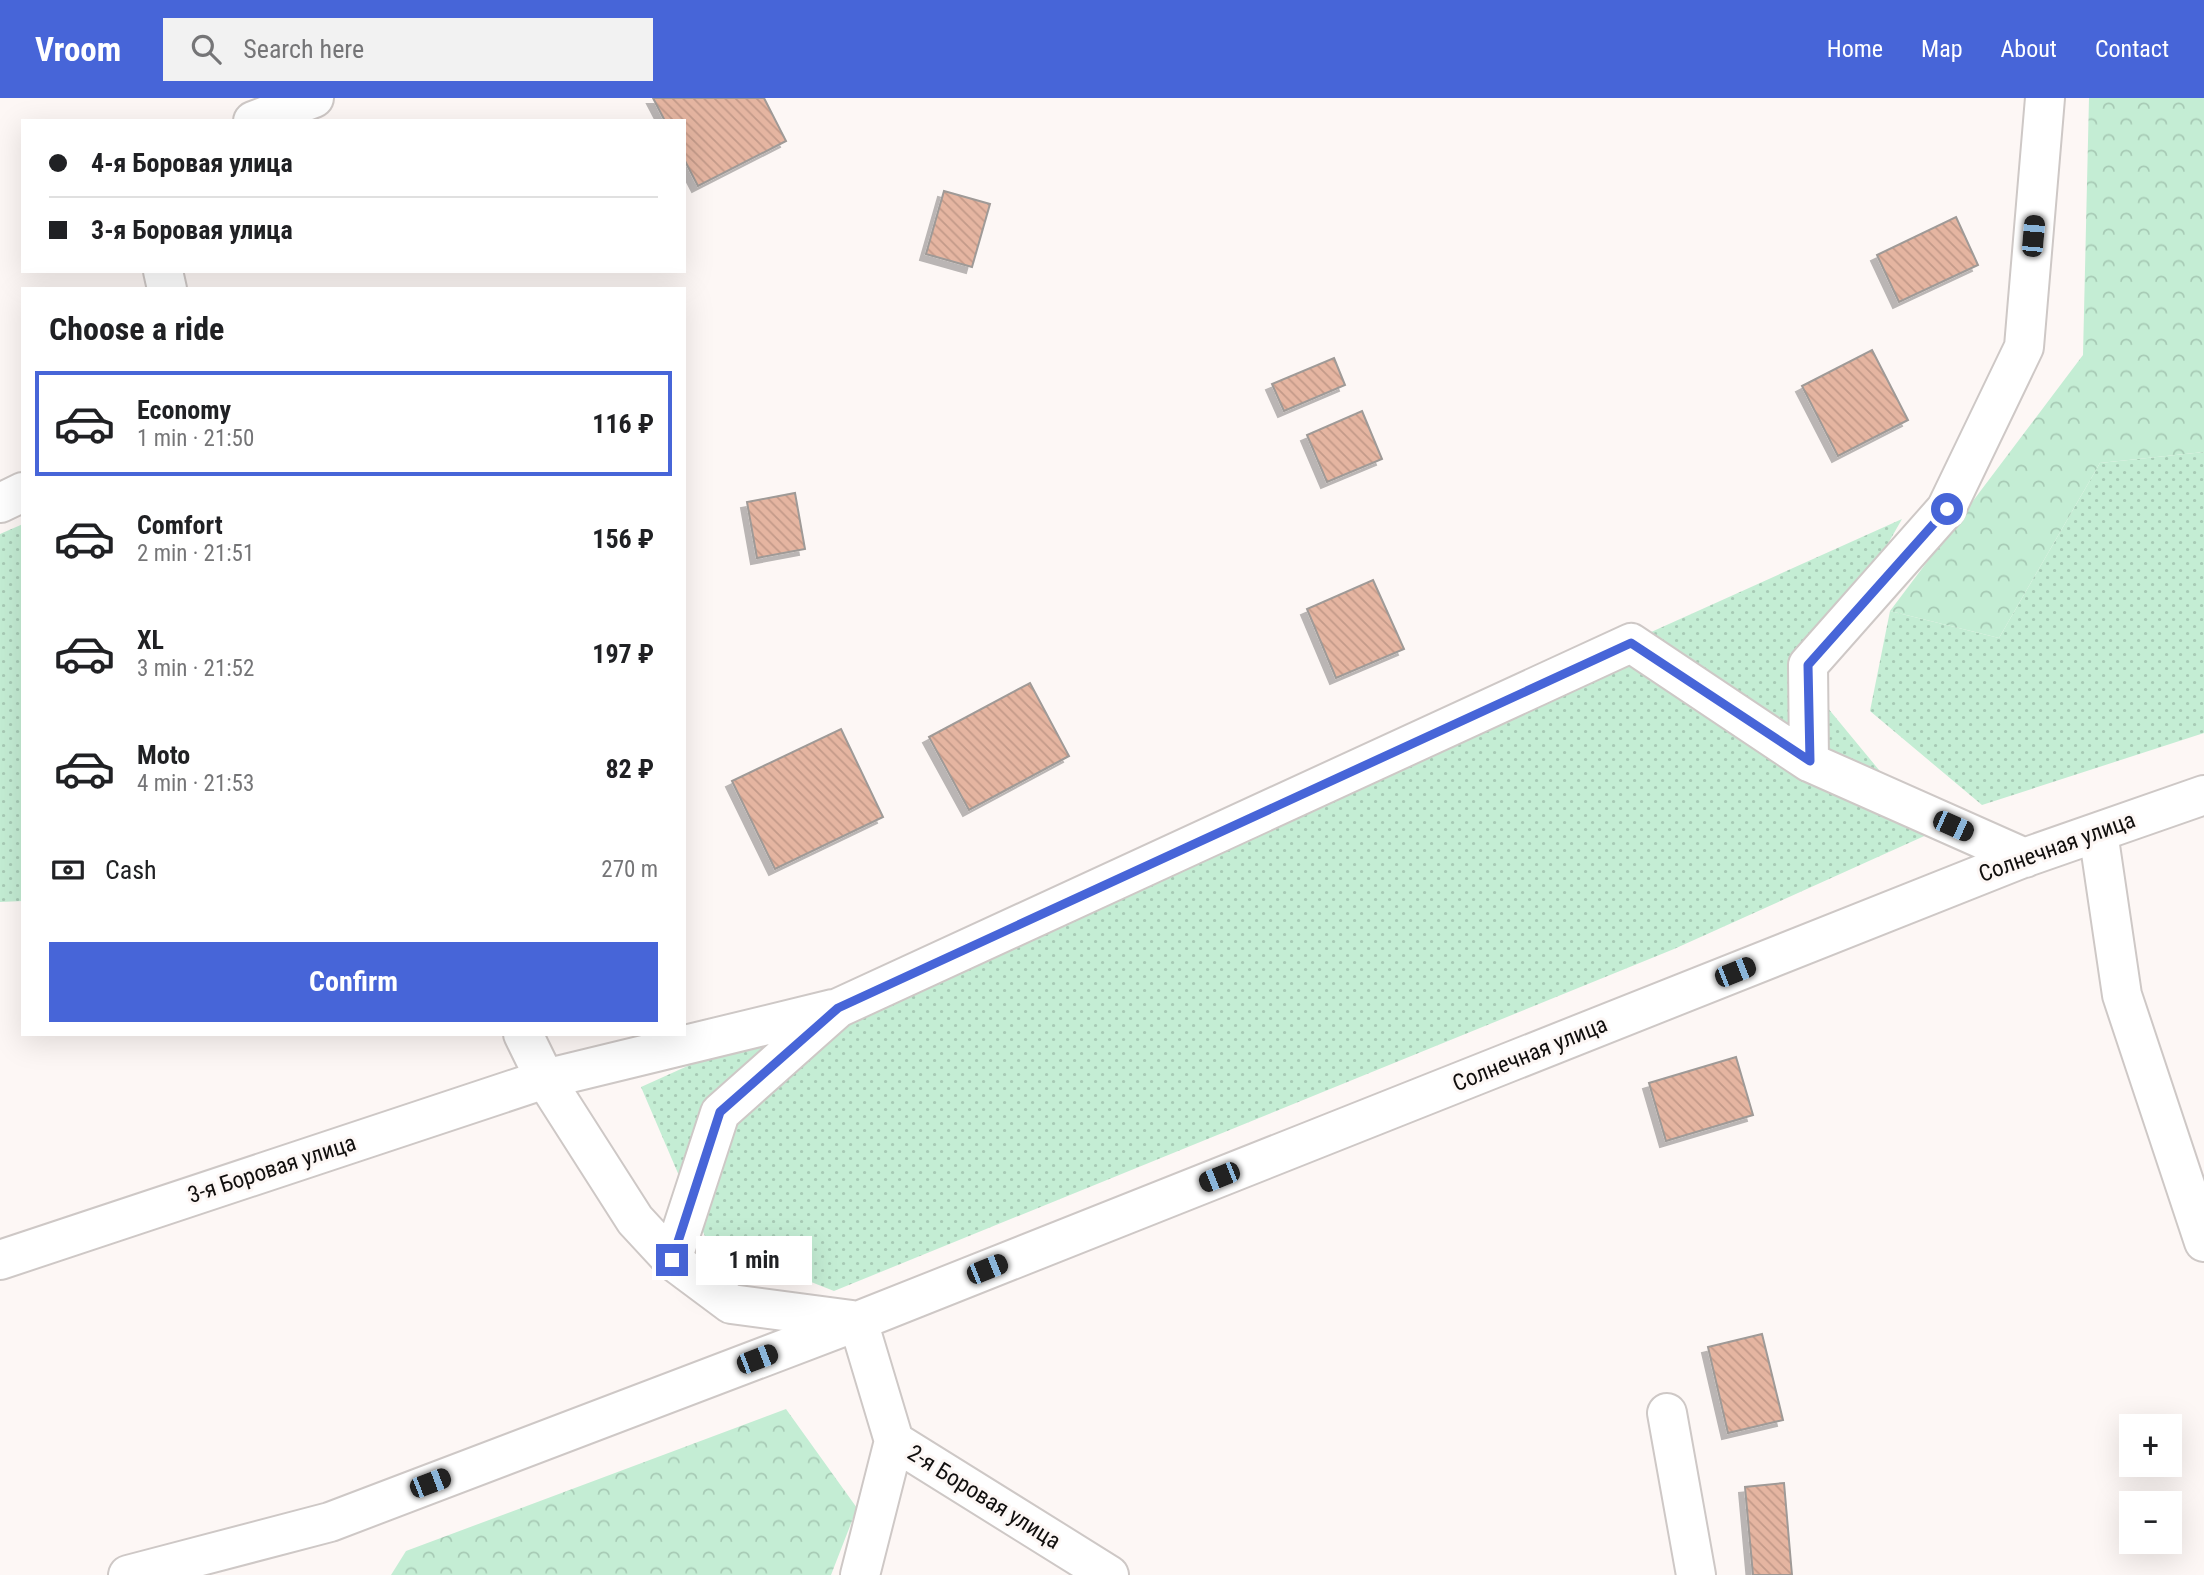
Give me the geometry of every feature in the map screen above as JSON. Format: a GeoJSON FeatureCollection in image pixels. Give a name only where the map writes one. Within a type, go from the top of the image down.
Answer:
{"type":"FeatureCollection","features":[{"type":"Feature","properties":{"kind":"street"},"geometry":{"type":"LineString","coordinates":[[258,119],[314,98]]}},
{"type":"Feature","properties":{"kind":"street"},"geometry":{"type":"LineString","coordinates":[[1810,761],[1808,665],[1947,509],[2024,347],[2045,98]]}},
{"type":"Feature","properties":{"kind":"street"},"geometry":{"type":"LineString","coordinates":[[0,503],[21,493]]}},
{"type":"Feature","properties":{"kind":"street"},"geometry":{"type":"LineString","coordinates":[[672,1260],[720,1112],[838,1008],[1631,643],[1810,761],[2025,858]]}},
{"type":"Feature","properties":{"kind":"street","name":"Солнечная улица"},"geometry":{"type":"LineString","coordinates":[[128,1575],[330,1522],[858,1321],[2025,858],[2204,795]]}},
{"type":"Feature","properties":{"kind":"street"},"geometry":{"type":"LineString","coordinates":[[2098,832],[2122,995],[2204,1242]]}},
{"type":"Feature","properties":{"kind":"street","name":"3-я Боровая улица"},"geometry":{"type":"LineString","coordinates":[[0,1260],[545,1079],[838,1008]]}},
{"type":"Feature","properties":{"kind":"street"},"geometry":{"type":"LineString","coordinates":[[524,1036],[545,1079],[635,1220],[672,1260],[731,1304],[858,1321]]}},
{"type":"Feature","properties":{"kind":"street","name":"2-я Боровая улица"},"geometry":{"type":"LineString","coordinates":[[858,1321],[894,1441],[1109,1575]]}},
{"type":"Feature","properties":{"kind":"street"},"geometry":{"type":"LineString","coordinates":[[1667,1413],[1696,1575]]}},
{"type":"Feature","properties":{"kind":"street"},"geometry":{"type":"LineString","coordinates":[[860,1575],[894,1441]]}},
{"type":"Feature","properties":{"kind":"green space"},"geometry":{"type":"Polygon","coordinates":[[[2089,98],[2204,98],[2204,452],[2100,463],[1999,638],[1890,611],[2083,355],[2089,98]]]}},
{"type":"Feature","properties":{"kind":"green space"},"geometry":{"type":"Polygon","coordinates":[[[2204,452],[2204,733],[1982,805],[1870,711],[1890,611],[1999,638],[2100,463],[2204,452]]]}},
{"type":"Feature","properties":{"kind":"green space"},"geometry":{"type":"Polygon","coordinates":[[[1902,519],[1808,684],[1931,833],[1674,949],[834,1291],[707,1241],[641,1087],[1902,519]]]}},
{"type":"Feature","properties":{"kind":"green space"},"geometry":{"type":"Polygon","coordinates":[[[21,525],[21,901],[0,902],[0,534],[21,525]]]}},
{"type":"Feature","properties":{"kind":"green space"},"geometry":{"type":"Polygon","coordinates":[[[786,1409],[857,1508],[831,1575],[391,1575],[406,1551],[786,1409]]]}},
{"type":"Feature","properties":{"kind":"building"},"geometry":{"type":"Polygon","coordinates":[[[653,98],[764,98],[786,141],[698,186],[686,163],[686,119],[664,119],[653,98]]]}},
{"type":"Feature","properties":{"kind":"building"},"geometry":{"type":"Polygon","coordinates":[[[944,191],[990,204],[972,267],[926,254],[944,191]]]}},
{"type":"Feature","properties":{"kind":"building"},"geometry":{"type":"Polygon","coordinates":[[[1956,217],[1978,265],[1899,302],[1877,255],[1956,217]]]}},
{"type":"Feature","properties":{"kind":"building"},"geometry":{"type":"Polygon","coordinates":[[[1872,350],[1908,420],[1838,456],[1802,386],[1872,350]]]}},
{"type":"Feature","properties":{"kind":"building"},"geometry":{"type":"Polygon","coordinates":[[[1334,358],[1345,385],[1284,411],[1272,384],[1334,358]]]}},
{"type":"Feature","properties":{"kind":"building"},"geometry":{"type":"Polygon","coordinates":[[[1362,411],[1382,459],[1327,482],[1307,435],[1362,411]]]}},
{"type":"Feature","properties":{"kind":"building"},"geometry":{"type":"Polygon","coordinates":[[[795,493],[805,549],[757,558],[747,502],[795,493]]]}},
{"type":"Feature","properties":{"kind":"building"},"geometry":{"type":"Polygon","coordinates":[[[1373,580],[1404,649],[1336,678],[1307,609],[1373,580]]]}},
{"type":"Feature","properties":{"kind":"building"},"geometry":{"type":"Polygon","coordinates":[[[1030,683],[1069,756],[969,810],[929,737],[1030,683]]]}},
{"type":"Feature","properties":{"kind":"building"},"geometry":{"type":"Polygon","coordinates":[[[841,729],[883,817],[775,869],[732,781],[841,729]]]}},
{"type":"Feature","properties":{"kind":"building"},"geometry":{"type":"Polygon","coordinates":[[[1736,1057],[1753,1115],[1666,1141],[1649,1083],[1736,1057]]]}},
{"type":"Feature","properties":{"kind":"building"},"geometry":{"type":"Polygon","coordinates":[[[1762,1334],[1783,1420],[1728,1433],[1708,1347],[1762,1334]]]}},
{"type":"Feature","properties":{"kind":"building"},"geometry":{"type":"Polygon","coordinates":[[[1784,1483],[1792,1575],[1753,1575],[1745,1487],[1784,1483]]]}},
{"type":"Feature","properties":{"kind":"route"},"geometry":{"type":"LineString","coordinates":[[672,1260],[720,1112],[838,1008],[1631,643],[1810,761],[1808,665],[1947,509]]}}]}
